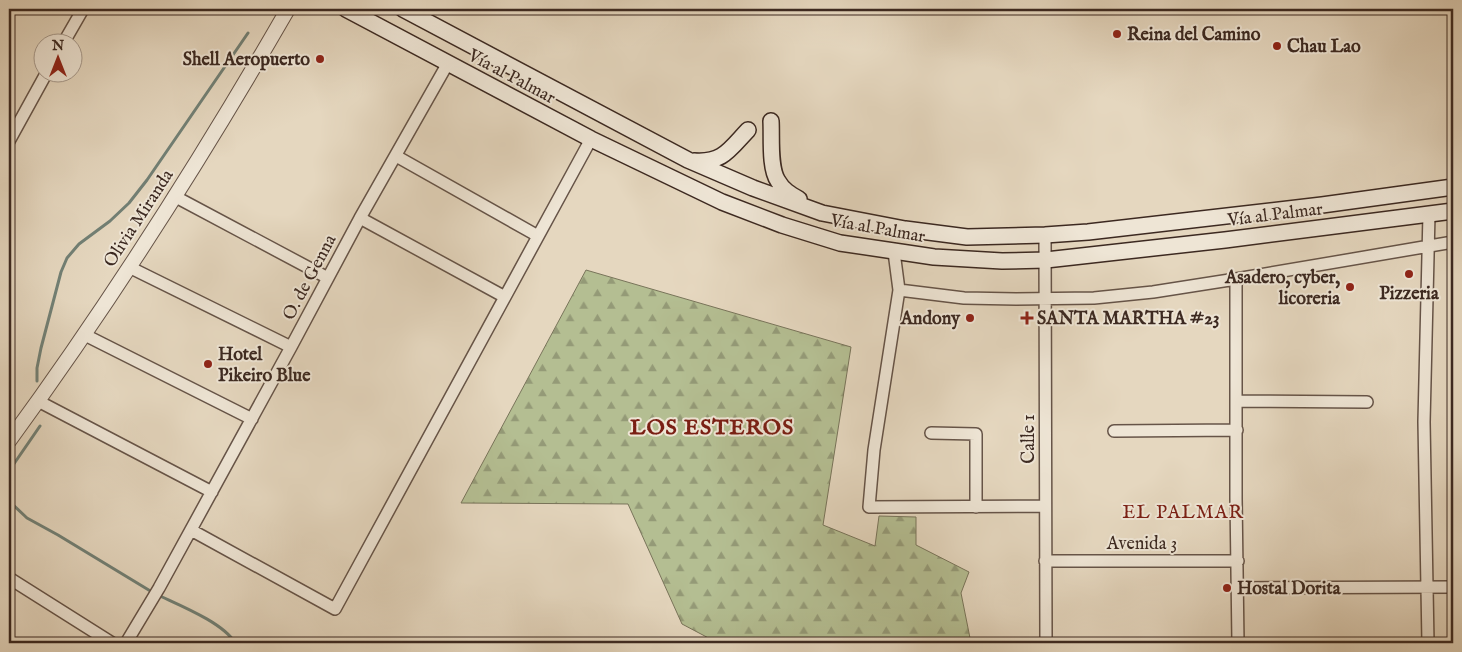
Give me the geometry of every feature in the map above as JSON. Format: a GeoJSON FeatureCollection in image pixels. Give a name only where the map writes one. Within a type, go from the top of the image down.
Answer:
{"type":"FeatureCollection","features":[{"type":"Feature","properties":{"kind":"main road","name":"Vía al Palmar"},"geometry":{"type":"LineString","coordinates":[[346,9],[591,139],[722,202],[782,226],[840,243],[934,257],[1046,260],[1225,240],[1453,211]]}},
{"type":"Feature","properties":{"kind":"main road","name":"Vía al Palmar"},"geometry":{"type":"LineString","coordinates":[[404,9],[688,160],[753,188],[822,213],[905,229],[967,237],[1088,232],[1322,205],[1453,187]]}},
{"type":"Feature","properties":{"kind":"main road"},"geometry":{"type":"LineString","coordinates":[[771,121],[773,166],[776,180],[787,193],[822,213]]}},
{"type":"Feature","properties":{"kind":"main road"},"geometry":{"type":"LineString","coordinates":[[688,160],[707,162],[715,160],[724,155],[748,130]]}},
{"type":"Feature","properties":{"kind":"street"},"geometry":{"type":"LineString","coordinates":[[70,32],[83,9]]}},
{"type":"Feature","properties":{"kind":"street","name":"Olivia Miranda"},"geometry":{"type":"LineString","coordinates":[[9,441],[85,335],[129,267],[217,128],[288,9]]}},
{"type":"Feature","properties":{"kind":"street","name":"O. de Genna"},"geometry":{"type":"LineString","coordinates":[[126,643],[159,588],[360,218],[448,64]]}},
{"type":"Feature","properties":{"kind":"street"},"geometry":{"type":"LineString","coordinates":[[9,141],[41,82]]}},
{"type":"Feature","properties":{"kind":"street"},"geometry":{"type":"LineString","coordinates":[[191,530],[335,609],[591,139]]}},
{"type":"Feature","properties":{"kind":"street"},"geometry":{"type":"LineString","coordinates":[[396,156],[538,236]]}},
{"type":"Feature","properties":{"kind":"street"},"geometry":{"type":"LineString","coordinates":[[174,196],[328,278]]}},
{"type":"Feature","properties":{"kind":"street"},"geometry":{"type":"LineString","coordinates":[[1428,214],[1424,422],[1428,643]]}},
{"type":"Feature","properties":{"kind":"street"},"geometry":{"type":"LineString","coordinates":[[360,218],[505,297]]}},
{"type":"Feature","properties":{"kind":"street","name":"Calle 1"},"geometry":{"type":"LineString","coordinates":[[1045,235],[1046,643]]}},
{"type":"Feature","properties":{"kind":"street"},"geometry":{"type":"LineString","coordinates":[[899,290],[964,298],[1094,298],[1153,292],[1453,242]]}},
{"type":"Feature","properties":{"kind":"street"},"geometry":{"type":"LineString","coordinates":[[894,252],[899,290],[874,450],[869,507],[1045,506]]}},
{"type":"Feature","properties":{"kind":"street"},"geometry":{"type":"LineString","coordinates":[[129,267],[291,347]]}},
{"type":"Feature","properties":{"kind":"street"},"geometry":{"type":"LineString","coordinates":[[1236,279],[1238,643]]}},
{"type":"Feature","properties":{"kind":"street"},"geometry":{"type":"LineString","coordinates":[[85,335],[252,419]]}},
{"type":"Feature","properties":{"kind":"street"},"geometry":{"type":"LineString","coordinates":[[38,401],[212,492]]}},
{"type":"Feature","properties":{"kind":"street"},"geometry":{"type":"LineString","coordinates":[[1237,401],[1367,402]]}},
{"type":"Feature","properties":{"kind":"street"},"geometry":{"type":"LineString","coordinates":[[1114,431],[1237,430]]}},
{"type":"Feature","properties":{"kind":"street"},"geometry":{"type":"LineString","coordinates":[[930,434],[976,434],[976,507]]}},
{"type":"Feature","properties":{"kind":"street","name":"Avenida 3"},"geometry":{"type":"LineString","coordinates":[[1046,561],[1238,561]]}},
{"type":"Feature","properties":{"kind":"street"},"geometry":{"type":"LineString","coordinates":[[9,578],[112,643]]}},
{"type":"Feature","properties":{"kind":"street"},"geometry":{"type":"LineString","coordinates":[[1238,588],[1453,587]]}},
{"type":"Feature","properties":{"kind":"green space"},"geometry":{"type":"Polygon","coordinates":[[[586,270],[851,347],[823,525],[875,546],[879,516],[916,517],[916,545],[969,572],[961,593],[971,643],[718,643],[682,624],[628,504],[461,503],[586,270]]]}},
{"type":"Feature","properties":{"kind":"waterway"},"geometry":{"type":"LineString","coordinates":[[37,381],[37,368],[41,348],[61,272],[67,258],[79,244],[110,221],[129,203],[147,180],[248,33]]}},
{"type":"Feature","properties":{"kind":"waterway"},"geometry":{"type":"LineString","coordinates":[[9,471],[40,426]]}},
{"type":"Feature","properties":{"kind":"waterway"},"geometry":{"type":"LineString","coordinates":[[9,501],[27,518],[152,592]]}},
{"type":"Feature","properties":{"kind":"waterway"},"geometry":{"type":"LineString","coordinates":[[158,595],[189,609],[221,628],[235,643]]}},
{"type":"Feature","properties":{"kind":"place","name":"Reina del Camino"},"geometry":{"type":"Point","coordinates":[1117,34]}},
{"type":"Feature","properties":{"kind":"place","name":"Chau Lao"},"geometry":{"type":"Point","coordinates":[1277,46]}},
{"type":"Feature","properties":{"kind":"place","name":"Shell Aeropuerto"},"geometry":{"type":"Point","coordinates":[320,59]}},
{"type":"Feature","properties":{"kind":"place","name":"Pizzeria"},"geometry":{"type":"Point","coordinates":[1409,274]}},
{"type":"Feature","properties":{"kind":"place","name":"Asadero, cyber, licoreria"},"geometry":{"type":"Point","coordinates":[1350,287]}},
{"type":"Feature","properties":{"kind":"place","name":"Andony"},"geometry":{"type":"Point","coordinates":[970,318]}},
{"type":"Feature","properties":{"kind":"place","name":"SANTA MARTHA #23"},"geometry":{"type":"Point","coordinates":[1027,318]}},
{"type":"Feature","properties":{"kind":"place","name":"Hotel Pikeiro Blue"},"geometry":{"type":"Point","coordinates":[208,364]}},
{"type":"Feature","properties":{"kind":"place","name":"Hostal Dorita"},"geometry":{"type":"Point","coordinates":[1227,588]}},
{"type":"Feature","properties":{"kind":"district","name":"LOS ESTEROS"},"geometry":{"type":"Point","coordinates":[712,426]}},
{"type":"Feature","properties":{"kind":"district","name":"EL PALMAR"},"geometry":{"type":"Point","coordinates":[1183,511]}}]}
